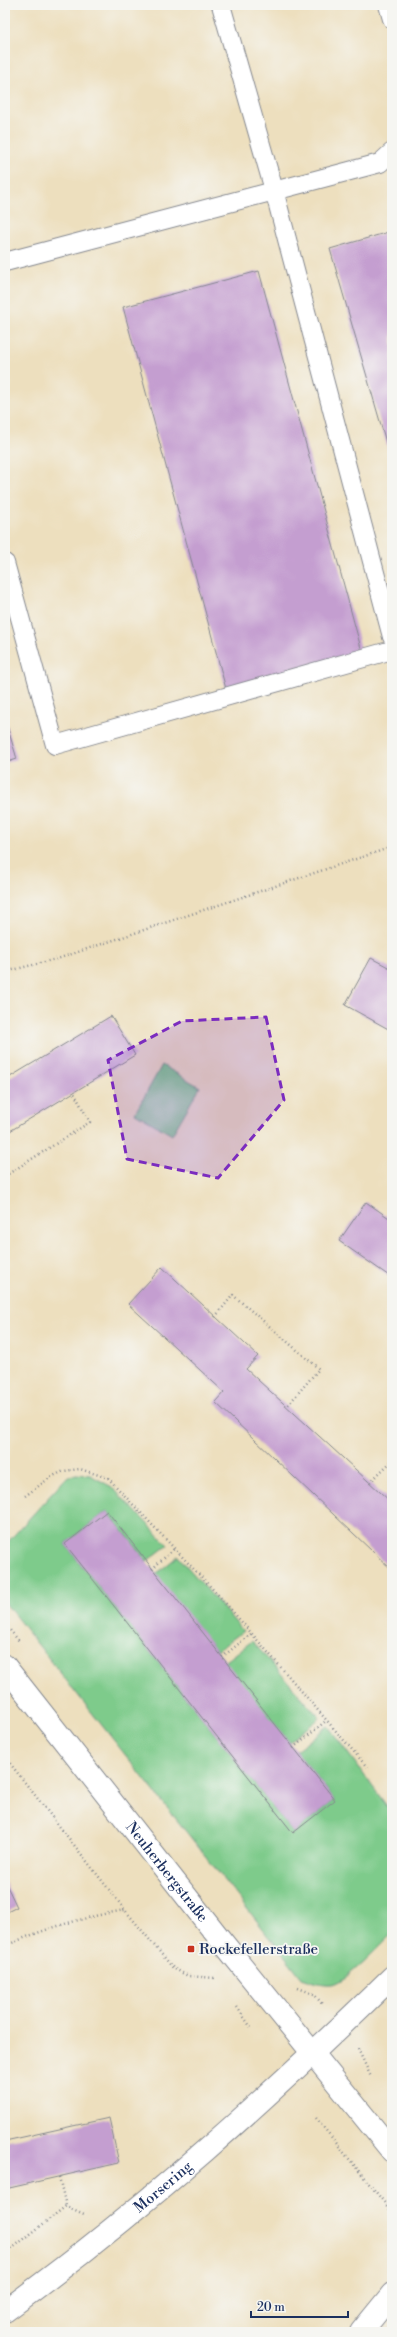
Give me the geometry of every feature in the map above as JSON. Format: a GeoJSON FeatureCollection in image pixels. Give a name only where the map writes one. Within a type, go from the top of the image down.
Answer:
{"type":"FeatureCollection","features":[{"type":"Feature","properties":{"kind":"main road","name":"Neuherbergstraße"},"geometry":{"type":"LineString","coordinates":[[5,1666],[220,1939],[392,2150]]}},
{"type":"Feature","properties":{"kind":"main road"},"geometry":{"type":"LineString","coordinates":[[313,2052],[342,2028],[392,1977]]}},
{"type":"Feature","properties":{"kind":"main road","name":"Morsering"},"geometry":{"type":"LineString","coordinates":[[5,2312],[84,2254],[251,2111],[313,2052]]}},
{"type":"Feature","properties":{"kind":"main road"},"geometry":{"type":"LineString","coordinates":[[361,2332],[392,2294]]}},
{"type":"Feature","properties":{"kind":"lane"},"geometry":{"type":"LineString","coordinates":[[221,5],[274,190],[392,637]]}},
{"type":"Feature","properties":{"kind":"lane"},"geometry":{"type":"LineString","coordinates":[[388,5],[392,19]]}},
{"type":"Feature","properties":{"kind":"lane"},"geometry":{"type":"LineString","coordinates":[[5,262],[380,163],[392,152]]}},
{"type":"Feature","properties":{"kind":"lane"},"geometry":{"type":"LineString","coordinates":[[5,563],[55,745],[392,650]]}},
{"type":"Feature","properties":{"kind":"path"},"geometry":{"type":"LineString","coordinates":[[5,972],[60,958],[392,847]]}},
{"type":"Feature","properties":{"kind":"path"},"geometry":{"type":"LineString","coordinates":[[5,1176],[90,1122],[74,1093]]}},
{"type":"Feature","properties":{"kind":"path"},"geometry":{"type":"LineString","coordinates":[[215,1317],[233,1295],[319,1369],[287,1406]]}},
{"type":"Feature","properties":{"kind":"path"},"geometry":{"type":"LineString","coordinates":[[370,1482],[392,1461]]}},
{"type":"Feature","properties":{"kind":"path"},"geometry":{"type":"LineString","coordinates":[[25,1496],[51,1477],[64,1471],[80,1469],[108,1478],[175,1548],[328,1720],[367,1767]]}},
{"type":"Feature","properties":{"kind":"path"},"geometry":{"type":"LineString","coordinates":[[152,1568],[175,1548]]}},
{"type":"Feature","properties":{"kind":"path"},"geometry":{"type":"LineString","coordinates":[[222,1657],[251,1634]]}},
{"type":"Feature","properties":{"kind":"path"},"geometry":{"type":"LineString","coordinates":[[293,1748],[328,1720]]}},
{"type":"Feature","properties":{"kind":"path"},"geometry":{"type":"LineString","coordinates":[[5,1757],[125,1910],[173,1968],[188,1976],[215,1978],[220,1984]]}},
{"type":"Feature","properties":{"kind":"path"},"geometry":{"type":"LineString","coordinates":[[5,1946],[24,1938],[96,1915],[125,1910]]}},
{"type":"Feature","properties":{"kind":"path"},"geometry":{"type":"LineString","coordinates":[[234,2004],[252,2029]]}},
{"type":"Feature","properties":{"kind":"path"},"geometry":{"type":"LineString","coordinates":[[342,2028],[359,2050],[374,2081]]}},
{"type":"Feature","properties":{"kind":"path"},"geometry":{"type":"LineString","coordinates":[[316,2118],[392,2212]]}},
{"type":"Feature","properties":{"kind":"path"},"geometry":{"type":"LineString","coordinates":[[59,2177],[66,2206]]}},
{"type":"Feature","properties":{"kind":"path"},"geometry":{"type":"LineString","coordinates":[[66,2206],[115,2227]]}},
{"type":"Feature","properties":{"kind":"path"},"geometry":{"type":"LineString","coordinates":[[5,2254],[66,2206]]}},
{"type":"Feature","properties":{"kind":"highlighted area"},"geometry":{"type":"Polygon","coordinates":[[[266,1017],[284,1100],[218,1178],[127,1159],[108,1060],[182,1021],[266,1017]]]}},
{"type":"Feature","properties":{"kind":"green space"},"geometry":{"type":"Polygon","coordinates":[[[162,1065],[200,1087],[172,1135],[135,1113],[162,1065]]]}},
{"type":"Feature","properties":{"kind":"green space"},"geometry":{"type":"Polygon","coordinates":[[[76,1474],[90,1475],[112,1487],[168,1545],[147,1561],[107,1511],[65,1544],[293,1833],[335,1800],[296,1751],[328,1726],[392,1813],[392,1934],[355,1970],[339,1981],[332,1984],[324,1984],[302,1978],[5,1603],[5,1545],[67,1477],[76,1474]]]}},
{"type":"Feature","properties":{"kind":"green space"},"geometry":{"type":"Polygon","coordinates":[[[178,1556],[243,1631],[217,1651],[156,1574],[178,1556]]]}},
{"type":"Feature","properties":{"kind":"green space"},"geometry":{"type":"Polygon","coordinates":[[[252,1641],[320,1718],[289,1742],[225,1662],[252,1641]]]}},
{"type":"Feature","properties":{"kind":"building"},"geometry":{"type":"Polygon","coordinates":[[[392,231],[392,463],[330,249],[392,231]]]}},
{"type":"Feature","properties":{"kind":"building"},"geometry":{"type":"Polygon","coordinates":[[[259,271],[362,652],[226,689],[123,307],[259,271]]]}},
{"type":"Feature","properties":{"kind":"building"},"geometry":{"type":"Polygon","coordinates":[[[5,719],[17,759],[5,763],[5,719]]]}},
{"type":"Feature","properties":{"kind":"building"},"geometry":{"type":"Polygon","coordinates":[[[371,958],[392,969],[392,1031],[345,1005],[371,958]]]}},
{"type":"Feature","properties":{"kind":"building"},"geometry":{"type":"Polygon","coordinates":[[[111,1016],[135,1055],[5,1134],[5,1080],[111,1016]]]}},
{"type":"Feature","properties":{"kind":"building"},"geometry":{"type":"Polygon","coordinates":[[[366,1202],[392,1220],[392,1278],[339,1241],[366,1202]]]}},
{"type":"Feature","properties":{"kind":"building"},"geometry":{"type":"Polygon","coordinates":[[[162,1267],[258,1356],[246,1369],[392,1503],[392,1570],[215,1402],[224,1392],[128,1304],[162,1267]]]}},
{"type":"Feature","properties":{"kind":"building"},"geometry":{"type":"Polygon","coordinates":[[[107,1511],[335,1800],[293,1833],[65,1544],[107,1511]]]}},
{"type":"Feature","properties":{"kind":"building"},"geometry":{"type":"Polygon","coordinates":[[[5,1882],[17,1907],[5,1913],[5,1882]]]}},
{"type":"Feature","properties":{"kind":"building"},"geometry":{"type":"Polygon","coordinates":[[[109,2118],[119,2163],[5,2189],[5,2141],[109,2118]]]}},
{"type":"Feature","properties":{"kind":"place","name":"Rockefellerstraße"},"geometry":{"type":"Point","coordinates":[191,1949]}}]}
